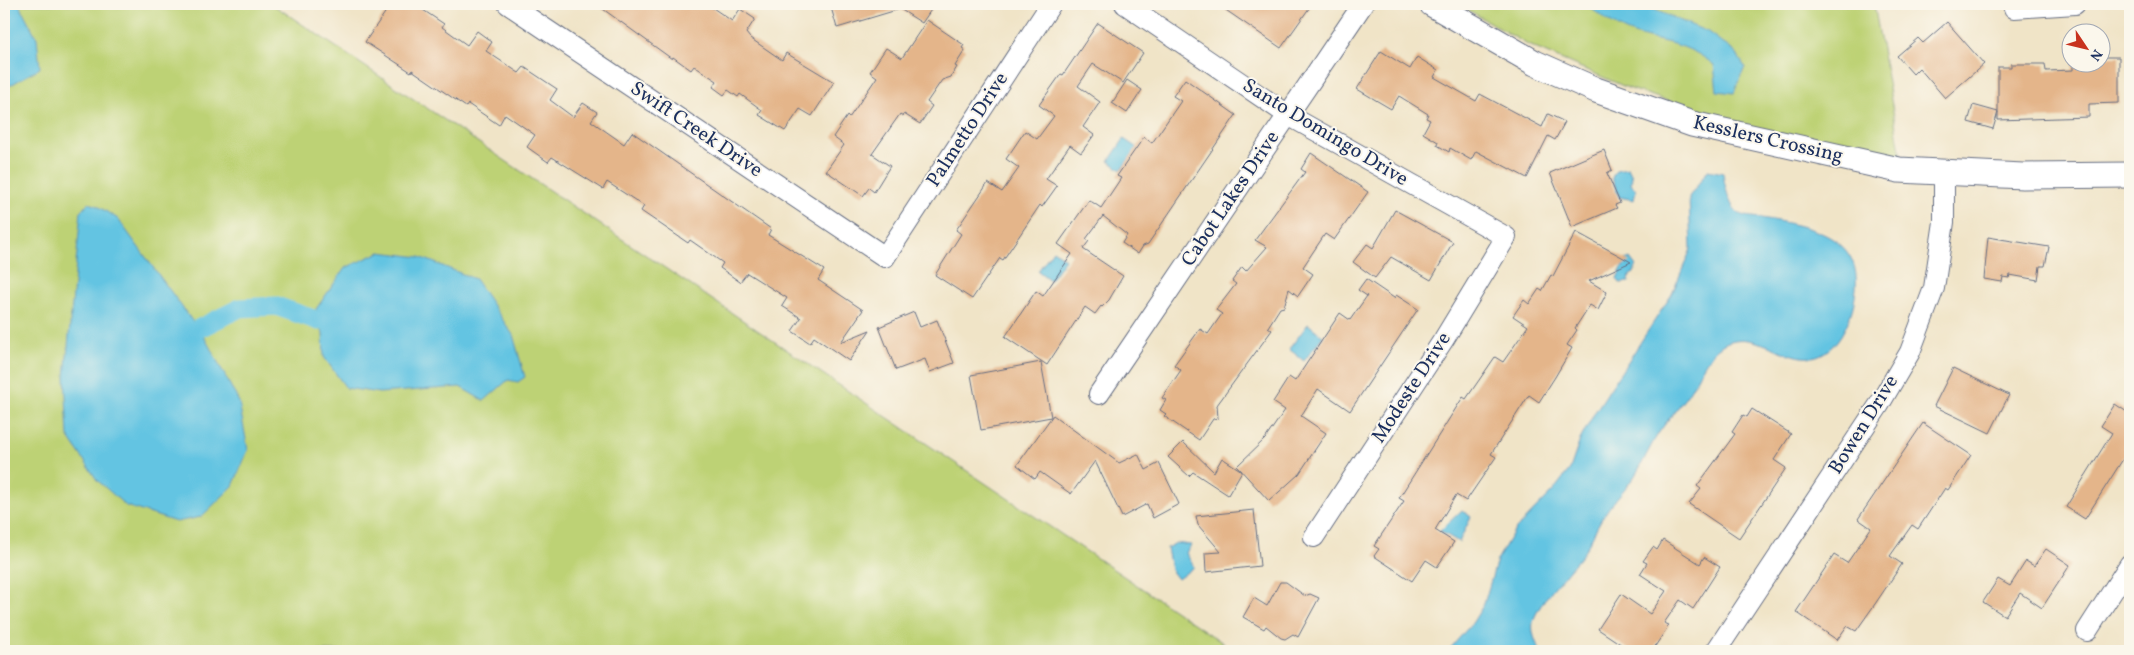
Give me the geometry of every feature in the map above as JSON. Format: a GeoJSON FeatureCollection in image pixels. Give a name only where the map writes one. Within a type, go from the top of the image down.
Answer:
{"type":"FeatureCollection","features":[{"type":"Feature","properties":{"kind":"street","name":"Swift Creek Drive"},"geometry":{"type":"LineString","coordinates":[[508,4],[885,257]]}},
{"type":"Feature","properties":{"kind":"street","name":"Palmetto Drive"},"geometry":{"type":"LineString","coordinates":[[885,257],[1051,4]]}},
{"type":"Feature","properties":{"kind":"street","name":"Santo Domingo Drive"},"geometry":{"type":"LineString","coordinates":[[1125,4],[1288,115],[1506,236]]}},
{"type":"Feature","properties":{"kind":"street","name":"Cabot Lakes Drive"},"geometry":{"type":"LineString","coordinates":[[1099,394],[1364,4]]}},
{"type":"Feature","properties":{"kind":"street","name":"Kesslers Crossing"},"geometry":{"type":"LineString","coordinates":[[1432,4],[1535,63],[1596,90],[1692,124],[1899,170],[2023,176],[2130,175]]}},
{"type":"Feature","properties":{"kind":"street"},"geometry":{"type":"LineString","coordinates":[[2014,6],[2074,4]]}},
{"type":"Feature","properties":{"kind":"street","name":"Bowen Drive"},"geometry":{"type":"LineString","coordinates":[[1716,651],[1879,405],[1910,352],[1934,288],[1944,222],[1944,172]]}},
{"type":"Feature","properties":{"kind":"street","name":"Modeste Drive"},"geometry":{"type":"LineString","coordinates":[[1314,537],[1444,340],[1506,236]]}},
{"type":"Feature","properties":{"kind":"street"},"geometry":{"type":"LineString","coordinates":[[2087,630],[2130,564]]}},
{"type":"Feature","properties":{"kind":"green space"},"geometry":{"type":"Polygon","coordinates":[[[4,4],[272,4],[1235,651],[4,651],[4,4]]]}},
{"type":"Feature","properties":{"kind":"green space"},"geometry":{"type":"Polygon","coordinates":[[[1458,4],[1874,4],[1901,156],[1753,129],[1628,88],[1528,45],[1458,4]]]}},
{"type":"Feature","properties":{"kind":"water"},"geometry":{"type":"Polygon","coordinates":[[[4,4],[19,4],[37,38],[40,68],[9,86],[4,86],[4,4]]]}},
{"type":"Feature","properties":{"kind":"water"},"geometry":{"type":"Polygon","coordinates":[[[1585,4],[1640,4],[1708,32],[1736,53],[1745,67],[1734,93],[1717,91],[1714,65],[1693,51],[1631,33],[1607,20],[1585,4]]]}},
{"type":"Feature","properties":{"kind":"water"},"geometry":{"type":"Polygon","coordinates":[[[1124,139],[1137,148],[1121,170],[1109,161],[1124,139]]]}},
{"type":"Feature","properties":{"kind":"water"},"geometry":{"type":"Polygon","coordinates":[[[1628,168],[1632,176],[1631,184],[1636,190],[1634,200],[1619,197],[1612,178],[1616,170],[1628,168]]]}},
{"type":"Feature","properties":{"kind":"water"},"geometry":{"type":"Polygon","coordinates":[[[1708,170],[1723,173],[1729,199],[1733,208],[1739,213],[1811,229],[1826,235],[1839,244],[1849,255],[1855,270],[1856,288],[1848,323],[1837,341],[1823,353],[1809,357],[1795,356],[1751,341],[1737,340],[1722,345],[1706,361],[1688,394],[1656,436],[1634,477],[1600,522],[1584,552],[1541,605],[1533,622],[1534,637],[1540,651],[1448,651],[1473,622],[1484,604],[1497,560],[1514,531],[1553,491],[1570,469],[1580,440],[1595,412],[1672,294],[1691,249],[1689,197],[1708,170]]]}},
{"type":"Feature","properties":{"kind":"water"},"geometry":{"type":"Polygon","coordinates":[[[88,203],[96,205],[118,219],[206,340],[239,402],[248,450],[233,486],[201,517],[176,522],[126,506],[97,480],[68,436],[65,377],[81,211],[88,203]]]}},
{"type":"Feature","properties":{"kind":"water"},"geometry":{"type":"Polygon","coordinates":[[[1053,250],[1065,259],[1050,280],[1038,271],[1053,250]]]}},
{"type":"Feature","properties":{"kind":"water"},"geometry":{"type":"Polygon","coordinates":[[[380,252],[420,257],[475,279],[513,335],[525,377],[518,382],[508,380],[484,401],[460,387],[379,393],[346,388],[324,357],[323,334],[316,309],[345,268],[380,252]]]}},
{"type":"Feature","properties":{"kind":"water"},"geometry":{"type":"Polygon","coordinates":[[[1630,258],[1636,266],[1634,273],[1630,275],[1629,282],[1620,283],[1617,278],[1626,260],[1630,258]]]}},
{"type":"Feature","properties":{"kind":"water"},"geometry":{"type":"Polygon","coordinates":[[[1308,324],[1323,336],[1304,361],[1289,349],[1308,324]]]}},
{"type":"Feature","properties":{"kind":"water"},"geometry":{"type":"Polygon","coordinates":[[[1462,510],[1471,517],[1459,542],[1440,531],[1462,510]]]}},
{"type":"Feature","properties":{"kind":"water"},"geometry":{"type":"Polygon","coordinates":[[[1176,543],[1191,545],[1186,553],[1194,567],[1178,579],[1171,570],[1167,548],[1176,543]]]}},
{"type":"Feature","properties":{"kind":"building"},"geometry":{"type":"Polygon","coordinates":[[[391,4],[414,4],[444,24],[442,27],[467,45],[477,31],[492,42],[486,51],[519,73],[524,67],[557,89],[550,100],[573,117],[583,103],[597,112],[591,121],[624,144],[632,132],[771,229],[768,235],[824,270],[818,280],[863,310],[841,342],[870,330],[849,361],[814,337],[810,343],[792,331],[801,318],[782,306],[787,298],[747,273],[740,282],[720,268],[723,263],[690,240],[688,243],[641,211],[644,206],[607,182],[603,189],[552,157],[548,162],[527,147],[535,135],[505,114],[499,125],[468,104],[466,107],[412,70],[411,72],[365,42],[391,4]]]}},
{"type":"Feature","properties":{"kind":"building"},"geometry":{"type":"Polygon","coordinates":[[[596,4],[707,4],[732,21],[740,9],[755,19],[746,33],[750,38],[782,60],[786,53],[834,82],[812,116],[800,109],[785,131],[759,115],[762,110],[740,94],[738,97],[728,90],[724,95],[713,87],[717,81],[694,66],[691,70],[673,57],[672,59],[596,4]]]}},
{"type":"Feature","properties":{"kind":"building"},"geometry":{"type":"Polygon","coordinates":[[[830,4],[935,4],[922,23],[900,9],[837,28],[830,4]]]}},
{"type":"Feature","properties":{"kind":"building"},"geometry":{"type":"Polygon","coordinates":[[[1217,4],[1312,4],[1281,48],[1217,4]]]}},
{"type":"Feature","properties":{"kind":"building"},"geometry":{"type":"Polygon","coordinates":[[[927,20],[964,45],[962,48],[965,50],[955,66],[957,67],[951,77],[942,80],[927,102],[932,106],[920,124],[904,114],[903,116],[900,114],[872,154],[890,166],[874,192],[869,188],[863,196],[826,171],[844,145],[833,137],[847,116],[849,118],[877,77],[870,72],[886,48],[902,58],[927,20]]]}},
{"type":"Feature","properties":{"kind":"building"},"geometry":{"type":"Polygon","coordinates":[[[1947,22],[1984,64],[1945,98],[1919,68],[1913,74],[1897,56],[1918,38],[1923,43],[1947,22]]]}},
{"type":"Feature","properties":{"kind":"building"},"geometry":{"type":"Polygon","coordinates":[[[1098,23],[1143,53],[1123,83],[1093,64],[1078,86],[1100,102],[1083,127],[1094,135],[1081,153],[1070,145],[1046,179],[1057,186],[1042,207],[1040,205],[1003,260],[1000,258],[972,299],[935,275],[961,234],[956,230],[988,183],[1002,192],[1019,168],[1006,159],[1025,131],[1037,139],[1054,116],[1039,105],[1061,74],[1063,75],[1098,23]]]}},
{"type":"Feature","properties":{"kind":"building"},"geometry":{"type":"Polygon","coordinates":[[[1381,51],[1410,69],[1417,57],[1438,70],[1434,77],[1476,101],[1480,94],[1542,127],[1548,114],[1565,122],[1555,140],[1548,136],[1527,178],[1476,151],[1471,160],[1450,148],[1449,152],[1437,145],[1438,142],[1423,133],[1430,120],[1426,118],[1428,114],[1399,96],[1391,109],[1357,89],[1381,51]]]}},
{"type":"Feature","properties":{"kind":"building"},"geometry":{"type":"Polygon","coordinates":[[[2112,57],[2119,57],[2119,103],[2089,104],[2089,117],[1998,120],[1998,67],[2011,67],[2011,64],[2045,64],[2046,71],[2112,72],[2112,57]]]}},
{"type":"Feature","properties":{"kind":"building"},"geometry":{"type":"Polygon","coordinates":[[[1185,79],[1236,115],[1148,244],[1143,246],[1138,254],[1122,243],[1127,235],[1103,216],[1086,239],[1089,241],[1083,249],[1123,276],[1109,300],[1095,314],[1085,307],[1047,365],[1005,337],[1036,291],[1043,296],[1072,254],[1058,244],[1089,200],[1101,208],[1121,178],[1117,176],[1144,137],[1152,143],[1181,101],[1173,96],[1185,79]]]}},
{"type":"Feature","properties":{"kind":"building"},"geometry":{"type":"Polygon","coordinates":[[[1127,80],[1142,90],[1127,113],[1112,103],[1127,80]]]}},
{"type":"Feature","properties":{"kind":"building"},"geometry":{"type":"Polygon","coordinates":[[[1973,105],[1998,112],[1993,129],[1968,122],[1973,105]]]}},
{"type":"Feature","properties":{"kind":"building"},"geometry":{"type":"Polygon","coordinates":[[[1604,150],[1612,170],[1607,173],[1620,203],[1615,205],[1617,208],[1572,227],[1550,173],[1604,150]]]}},
{"type":"Feature","properties":{"kind":"building"},"geometry":{"type":"Polygon","coordinates":[[[1311,153],[1368,192],[1334,240],[1325,234],[1303,267],[1313,274],[1298,296],[1289,289],[1284,307],[1280,308],[1268,327],[1272,330],[1217,405],[1218,418],[1213,419],[1199,440],[1164,416],[1166,414],[1160,410],[1166,400],[1162,398],[1181,370],[1174,365],[1200,329],[1208,334],[1222,314],[1216,310],[1236,284],[1232,281],[1242,267],[1246,271],[1267,247],[1255,240],[1305,172],[1301,169],[1311,153]]]}},
{"type":"Feature","properties":{"kind":"building"},"geometry":{"type":"Polygon","coordinates":[[[1395,210],[1453,242],[1431,280],[1391,257],[1375,278],[1353,262],[1367,244],[1373,248],[1395,210]]]}},
{"type":"Feature","properties":{"kind":"building"},"geometry":{"type":"Polygon","coordinates":[[[1576,232],[1631,262],[1589,281],[1607,292],[1598,310],[1590,305],[1575,328],[1577,330],[1567,345],[1572,348],[1555,377],[1539,402],[1529,395],[1491,454],[1496,457],[1466,501],[1456,495],[1435,530],[1454,542],[1437,567],[1426,560],[1412,581],[1374,556],[1379,549],[1374,546],[1404,501],[1399,498],[1463,397],[1466,399],[1495,357],[1503,362],[1528,326],[1513,316],[1524,300],[1529,304],[1539,289],[1542,291],[1551,275],[1553,276],[1576,232]]]}},
{"type":"Feature","properties":{"kind":"building"},"geometry":{"type":"Polygon","coordinates":[[[1988,237],[2049,247],[2045,266],[2040,266],[2038,280],[2010,275],[2009,278],[2003,277],[2002,282],[1984,279],[1988,237]]]}},
{"type":"Feature","properties":{"kind":"building"},"geometry":{"type":"Polygon","coordinates":[[[1366,279],[1394,298],[1396,295],[1418,309],[1350,411],[1318,389],[1301,416],[1326,433],[1299,474],[1269,501],[1237,466],[1265,439],[1285,410],[1273,402],[1289,377],[1295,381],[1340,313],[1350,320],[1367,296],[1358,290],[1366,279]]]}},
{"type":"Feature","properties":{"kind":"building"},"geometry":{"type":"Polygon","coordinates":[[[914,312],[920,327],[937,320],[954,363],[930,372],[925,359],[896,370],[879,327],[914,312]]]}},
{"type":"Feature","properties":{"kind":"building"},"geometry":{"type":"Polygon","coordinates":[[[1041,362],[1051,417],[981,430],[971,375],[1041,362]]]}},
{"type":"Feature","properties":{"kind":"building"},"geometry":{"type":"Polygon","coordinates":[[[1953,368],[2009,395],[1990,433],[1934,406],[1953,368]]]}},
{"type":"Feature","properties":{"kind":"building"},"geometry":{"type":"Polygon","coordinates":[[[2115,404],[2130,414],[2130,459],[2125,456],[2085,519],[2066,507],[2112,433],[2101,426],[2115,404]]]}},
{"type":"Feature","properties":{"kind":"building"},"geometry":{"type":"Polygon","coordinates":[[[1752,409],[1791,434],[1774,460],[1786,468],[1739,538],[1689,504],[1701,489],[1697,486],[1735,434],[1732,432],[1743,415],[1747,417],[1752,409]]]}},
{"type":"Feature","properties":{"kind":"building"},"geometry":{"type":"Polygon","coordinates":[[[1053,415],[1119,463],[1138,454],[1146,470],[1159,463],[1179,504],[1153,518],[1147,504],[1122,517],[1095,461],[1071,494],[1040,472],[1035,479],[1017,465],[1053,415]]]}},
{"type":"Feature","properties":{"kind":"building"},"geometry":{"type":"Polygon","coordinates":[[[1923,423],[1971,455],[1948,490],[1945,488],[1918,529],[1912,525],[1890,556],[1902,564],[1856,631],[1847,626],[1837,640],[1796,612],[1834,555],[1847,563],[1871,528],[1858,519],[1923,423]]]}},
{"type":"Feature","properties":{"kind":"building"},"geometry":{"type":"Polygon","coordinates":[[[1183,442],[1214,472],[1222,458],[1242,471],[1228,495],[1193,472],[1189,476],[1168,457],[1183,442]]]}},
{"type":"Feature","properties":{"kind":"building"},"geometry":{"type":"Polygon","coordinates":[[[1254,510],[1260,566],[1206,572],[1205,553],[1221,552],[1198,525],[1196,516],[1254,510]]]}},
{"type":"Feature","properties":{"kind":"building"},"geometry":{"type":"Polygon","coordinates":[[[1663,540],[1700,564],[1704,557],[1720,567],[1693,609],[1680,600],[1664,623],[1669,625],[1652,651],[1631,651],[1598,629],[1621,594],[1650,614],[1666,591],[1640,574],[1647,563],[1643,561],[1653,547],[1657,550],[1663,540]]]}},
{"type":"Feature","properties":{"kind":"building"},"geometry":{"type":"Polygon","coordinates":[[[2046,549],[2070,565],[2042,608],[2020,593],[2005,616],[1983,602],[1998,579],[2010,586],[2026,561],[2034,566],[2046,549]]]}},
{"type":"Feature","properties":{"kind":"building"},"geometry":{"type":"Polygon","coordinates":[[[1280,582],[1286,582],[1305,596],[1310,594],[1319,598],[1298,637],[1293,634],[1285,639],[1281,638],[1266,626],[1264,629],[1243,617],[1254,598],[1267,606],[1280,582]]]}},
{"type":"Feature","properties":{"kind":"waterway"},"geometry":{"type":"LineString","coordinates":[[198,329],[240,308],[276,306],[319,321]]}}]}
